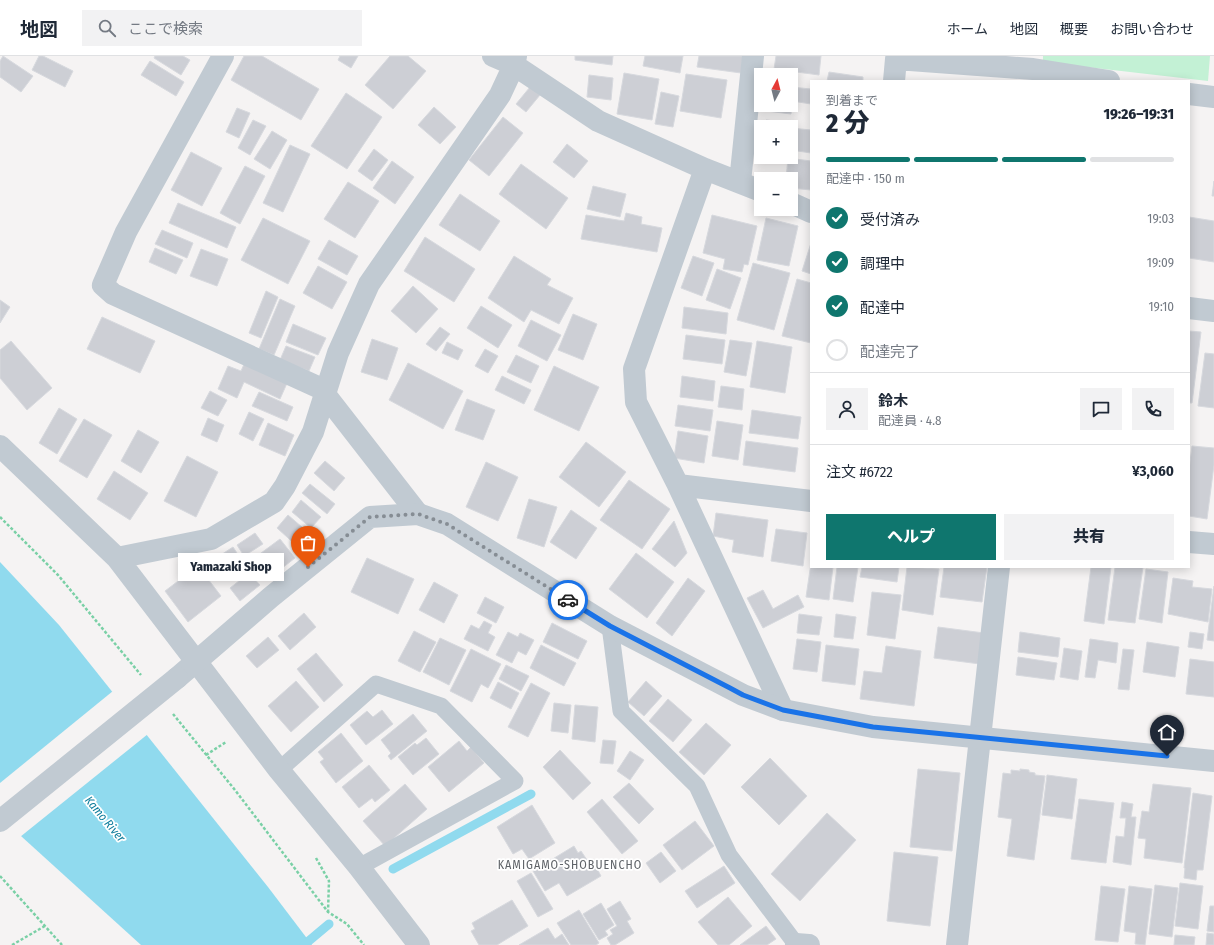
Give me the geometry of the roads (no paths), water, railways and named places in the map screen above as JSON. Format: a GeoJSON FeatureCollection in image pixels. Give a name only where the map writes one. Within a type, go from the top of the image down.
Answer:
{"type":"FeatureCollection","features":[{"type":"Feature","properties":{"kind":"street"},"geometry":{"type":"LineString","coordinates":[[224,56],[126,232],[103,285],[113,294],[320,388],[418,514]]}},
{"type":"Feature","properties":{"kind":"street"},"geometry":{"type":"LineString","coordinates":[[493,56],[515,60],[598,121],[706,169],[754,187]]}},
{"type":"Feature","properties":{"kind":"street"},"geometry":{"type":"LineString","coordinates":[[740,182],[753,56]]}},
{"type":"Feature","properties":{"kind":"street"},"geometry":{"type":"LineString","coordinates":[[117,558],[211,539],[274,502],[285,486],[312,432],[338,353],[369,284],[500,95],[515,60]]}},
{"type":"Feature","properties":{"kind":"street"},"geometry":{"type":"LineString","coordinates":[[894,80],[896,60],[1033,69],[1103,80]]}},
{"type":"Feature","properties":{"kind":"street"},"geometry":{"type":"LineString","coordinates":[[1190,94],[1214,97]]}},
{"type":"Feature","properties":{"kind":"street"},"geometry":{"type":"LineString","coordinates":[[706,169],[634,369],[636,402],[678,485],[783,710]]}},
{"type":"Feature","properties":{"kind":"street"},"geometry":{"type":"LineString","coordinates":[[798,206],[810,212]]}},
{"type":"Feature","properties":{"kind":"street"},"geometry":{"type":"LineString","coordinates":[[1190,308],[1214,311]]}},
{"type":"Feature","properties":{"kind":"street"},"geometry":{"type":"LineString","coordinates":[[0,446],[117,558],[279,770],[359,867],[420,945]]}},
{"type":"Feature","properties":{"kind":"street"},"geometry":{"type":"LineString","coordinates":[[678,485],[810,502]]}},
{"type":"Feature","properties":{"kind":"street"},"geometry":{"type":"LineString","coordinates":[[0,821],[196,663],[271,597],[370,517],[418,514],[447,524],[610,626],[743,695],[783,710],[873,727],[1214,761]]}},
{"type":"Feature","properties":{"kind":"street"},"geometry":{"type":"LineString","coordinates":[[1190,542],[1214,544]]}},
{"type":"Feature","properties":{"kind":"street"},"geometry":{"type":"LineString","coordinates":[[957,945],[999,568]]}},
{"type":"Feature","properties":{"kind":"lane"},"geometry":{"type":"LineString","coordinates":[[610,626],[621,711],[697,786],[728,855],[800,945]]}},
{"type":"Feature","properties":{"kind":"lane"},"geometry":{"type":"LineString","coordinates":[[279,770],[376,684],[441,706],[515,781],[359,867]]}},
{"type":"Feature","properties":{"kind":"water","name":"Kamo River"},"geometry":{"type":"Polygon","coordinates":[[[0,562],[59,625],[268,887],[312,945],[141,945],[0,817],[0,562]]]}},
{"type":"Feature","properties":{"kind":"waterway"},"geometry":{"type":"LineString","coordinates":[[393,869],[531,794]]}},
{"type":"Feature","properties":{"kind":"waterway"},"geometry":{"type":"LineString","coordinates":[[304,945],[329,924]]}},
{"type":"Feature","properties":{"kind":"place","name":"Yamazaki Shop"},"geometry":{"type":"Point","coordinates":[308,567]}},
{"type":"Feature","properties":{"kind":"district","name":"KAMIGAMO-SHOBUENCHO"},"geometry":{"type":"Point","coordinates":[570,865]}}]}
